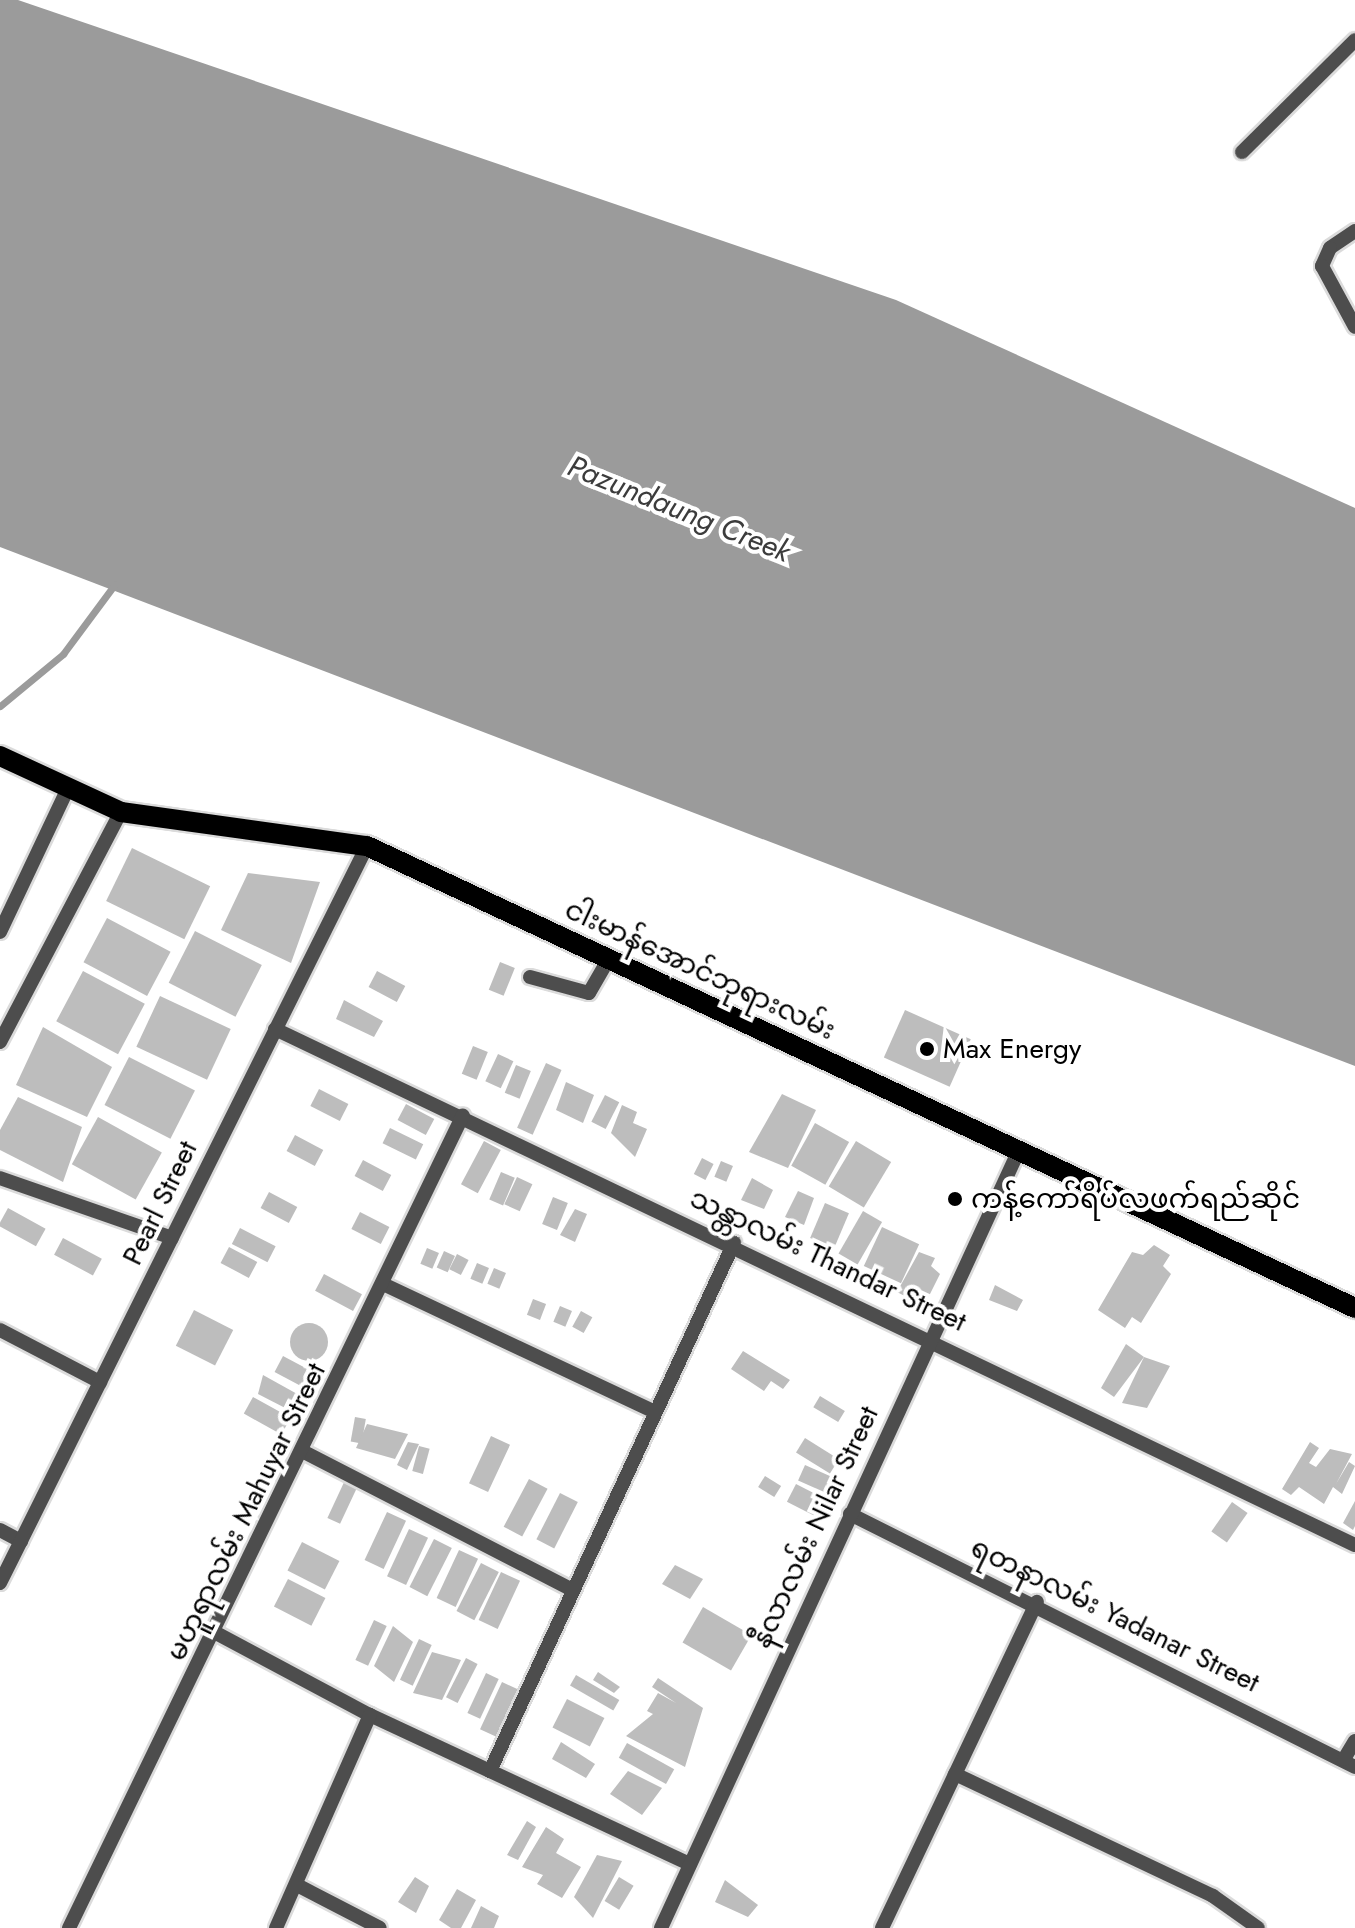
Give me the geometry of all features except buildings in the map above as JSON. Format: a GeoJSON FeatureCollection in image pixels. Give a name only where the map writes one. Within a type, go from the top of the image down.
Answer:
{"type":"FeatureCollection","features":[{"type":"Feature","properties":{"kind":"main road","name":"ငါးမာန်အောင်ဘုရားလမ်း"},"geometry":{"type":"LineString","coordinates":[[0,756],[121,812],[367,846],[1355,1308]]}},
{"type":"Feature","properties":{"kind":"street"},"geometry":{"type":"LineString","coordinates":[[1242,152],[1355,40]]}},
{"type":"Feature","properties":{"kind":"street"},"geometry":{"type":"LineString","coordinates":[[1355,231],[1330,248],[1322,266],[1355,327]]}},
{"type":"Feature","properties":{"kind":"street"},"geometry":{"type":"LineString","coordinates":[[0,932],[68,788]]}},
{"type":"Feature","properties":{"kind":"street"},"geometry":{"type":"LineString","coordinates":[[0,1042],[121,812]]}},
{"type":"Feature","properties":{"kind":"street","name":"Pearl Street"},"geometry":{"type":"LineString","coordinates":[[0,1583],[367,846]]}},
{"type":"Feature","properties":{"kind":"street"},"geometry":{"type":"LineString","coordinates":[[530,977],[589,993],[609,959]]}},
{"type":"Feature","properties":{"kind":"street","name":"သန္တာလမ်း Thandar Street"},"geometry":{"type":"LineString","coordinates":[[275,1029],[930,1336],[1355,1545]]}},
{"type":"Feature","properties":{"kind":"street","name":"မဟူရာလမ်း Mahuyar Street"},"geometry":{"type":"LineString","coordinates":[[69,1928],[218,1634],[463,1115]]}},
{"type":"Feature","properties":{"kind":"street","name":"နီလာလမ်း Nilar Street"},"geometry":{"type":"LineString","coordinates":[[661,1928],[930,1336],[1019,1150]]}},
{"type":"Feature","properties":{"kind":"street"},"geometry":{"type":"LineString","coordinates":[[0,1178],[172,1238]]}},
{"type":"Feature","properties":{"kind":"street"},"geometry":{"type":"LineString","coordinates":[[490,1771],[734,1243]]}},
{"type":"Feature","properties":{"kind":"street"},"geometry":{"type":"LineString","coordinates":[[383,1284],[655,1412]]}},
{"type":"Feature","properties":{"kind":"street"},"geometry":{"type":"LineString","coordinates":[[0,1330],[100,1382]]}},
{"type":"Feature","properties":{"kind":"street"},"geometry":{"type":"LineString","coordinates":[[304,1452],[573,1590]]}},
{"type":"Feature","properties":{"kind":"street","name":"ရတနာလမ်း Yadanar Street"},"geometry":{"type":"LineString","coordinates":[[850,1514],[1037,1602],[1350,1763]]}},
{"type":"Feature","properties":{"kind":"street"},"geometry":{"type":"LineString","coordinates":[[0,1530],[21,1541]]}},
{"type":"Feature","properties":{"kind":"street"},"geometry":{"type":"LineString","coordinates":[[882,1928],[1037,1602]]}},
{"type":"Feature","properties":{"kind":"street"},"geometry":{"type":"LineString","coordinates":[[218,1634],[370,1715],[690,1864]]}},
{"type":"Feature","properties":{"kind":"street"},"geometry":{"type":"LineString","coordinates":[[276,1928],[370,1715]]}},
{"type":"Feature","properties":{"kind":"street"},"geometry":{"type":"LineString","coordinates":[[1350,1763],[1355,1741]]}},
{"type":"Feature","properties":{"kind":"street"},"geometry":{"type":"LineString","coordinates":[[955,1774],[1213,1896],[1258,1928]]}},
{"type":"Feature","properties":{"kind":"street"},"geometry":{"type":"LineString","coordinates":[[297,1885],[380,1928]]}},
{"type":"Feature","properties":{"kind":"water","name":"Pazundaung Creek"},"geometry":{"type":"Polygon","coordinates":[[[0,0],[18,0],[896,300],[1355,508],[1355,1066],[0,547],[0,0]]]}},
{"type":"Feature","properties":{"kind":"waterway"},"geometry":{"type":"LineString","coordinates":[[0,706],[63,654],[115,584]]}},
{"type":"Feature","properties":{"kind":"place","name":"Max Energy"},"geometry":{"type":"Point","coordinates":[927,1049]}},
{"type":"Feature","properties":{"kind":"place","name":"ကန့်ကော်ရိပ်လဖက်ရည်ဆိုင်"},"geometry":{"type":"Point","coordinates":[955,1199]}}]}
